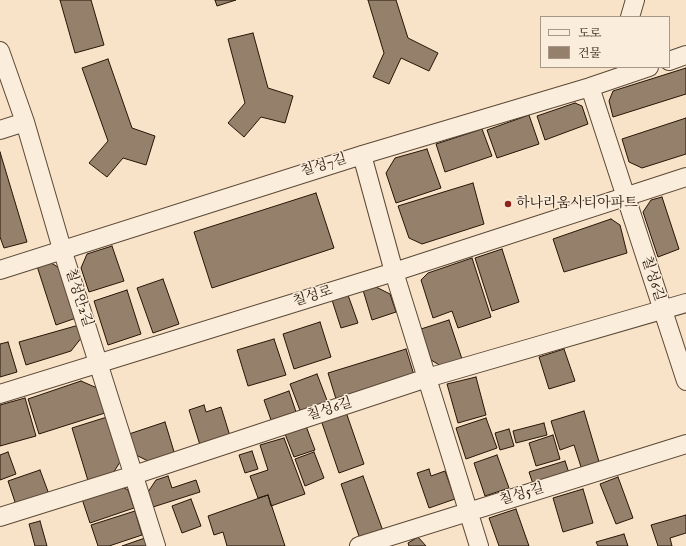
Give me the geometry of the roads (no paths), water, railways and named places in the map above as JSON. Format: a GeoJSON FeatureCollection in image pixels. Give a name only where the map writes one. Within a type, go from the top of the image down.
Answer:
{"type":"FeatureCollection","features":[{"type":"Feature","properties":{"kind":"street"},"geometry":{"type":"LineString","coordinates":[[630,16],[635,0]]}},
{"type":"Feature","properties":{"kind":"street","name":"칠성안2길"},"geometry":{"type":"LineString","coordinates":[[0,51],[25,122],[62,249],[156,546]]}},
{"type":"Feature","properties":{"kind":"street"},"geometry":{"type":"LineString","coordinates":[[670,60],[686,55]]}},
{"type":"Feature","properties":{"kind":"street"},"geometry":{"type":"LineString","coordinates":[[602,68],[590,86],[625,197]]}},
{"type":"Feature","properties":{"kind":"street","name":"칠성7길"},"geometry":{"type":"LineString","coordinates":[[0,270],[62,249],[362,155],[646,68]]}},
{"type":"Feature","properties":{"kind":"street"},"geometry":{"type":"LineString","coordinates":[[0,130],[25,122]]}},
{"type":"Feature","properties":{"kind":"street"},"geometry":{"type":"LineString","coordinates":[[362,155],[394,272],[479,546]]}},
{"type":"Feature","properties":{"kind":"street","name":"칠성로"},"geometry":{"type":"LineString","coordinates":[[0,394],[394,272],[686,177]]}},
{"type":"Feature","properties":{"kind":"street","name":"칠성6길"},"geometry":{"type":"LineString","coordinates":[[625,197],[686,381]]}},
{"type":"Feature","properties":{"kind":"street","name":"칠성6길"},"geometry":{"type":"LineString","coordinates":[[0,516],[134,475],[427,378],[686,303]]}},
{"type":"Feature","properties":{"kind":"street","name":"칠성5길"},"geometry":{"type":"LineString","coordinates":[[358,546],[686,444]]}},
{"type":"Feature","properties":{"kind":"place","name":"하나리움시티아파트"},"geometry":{"type":"Point","coordinates":[508,204]}}]}
